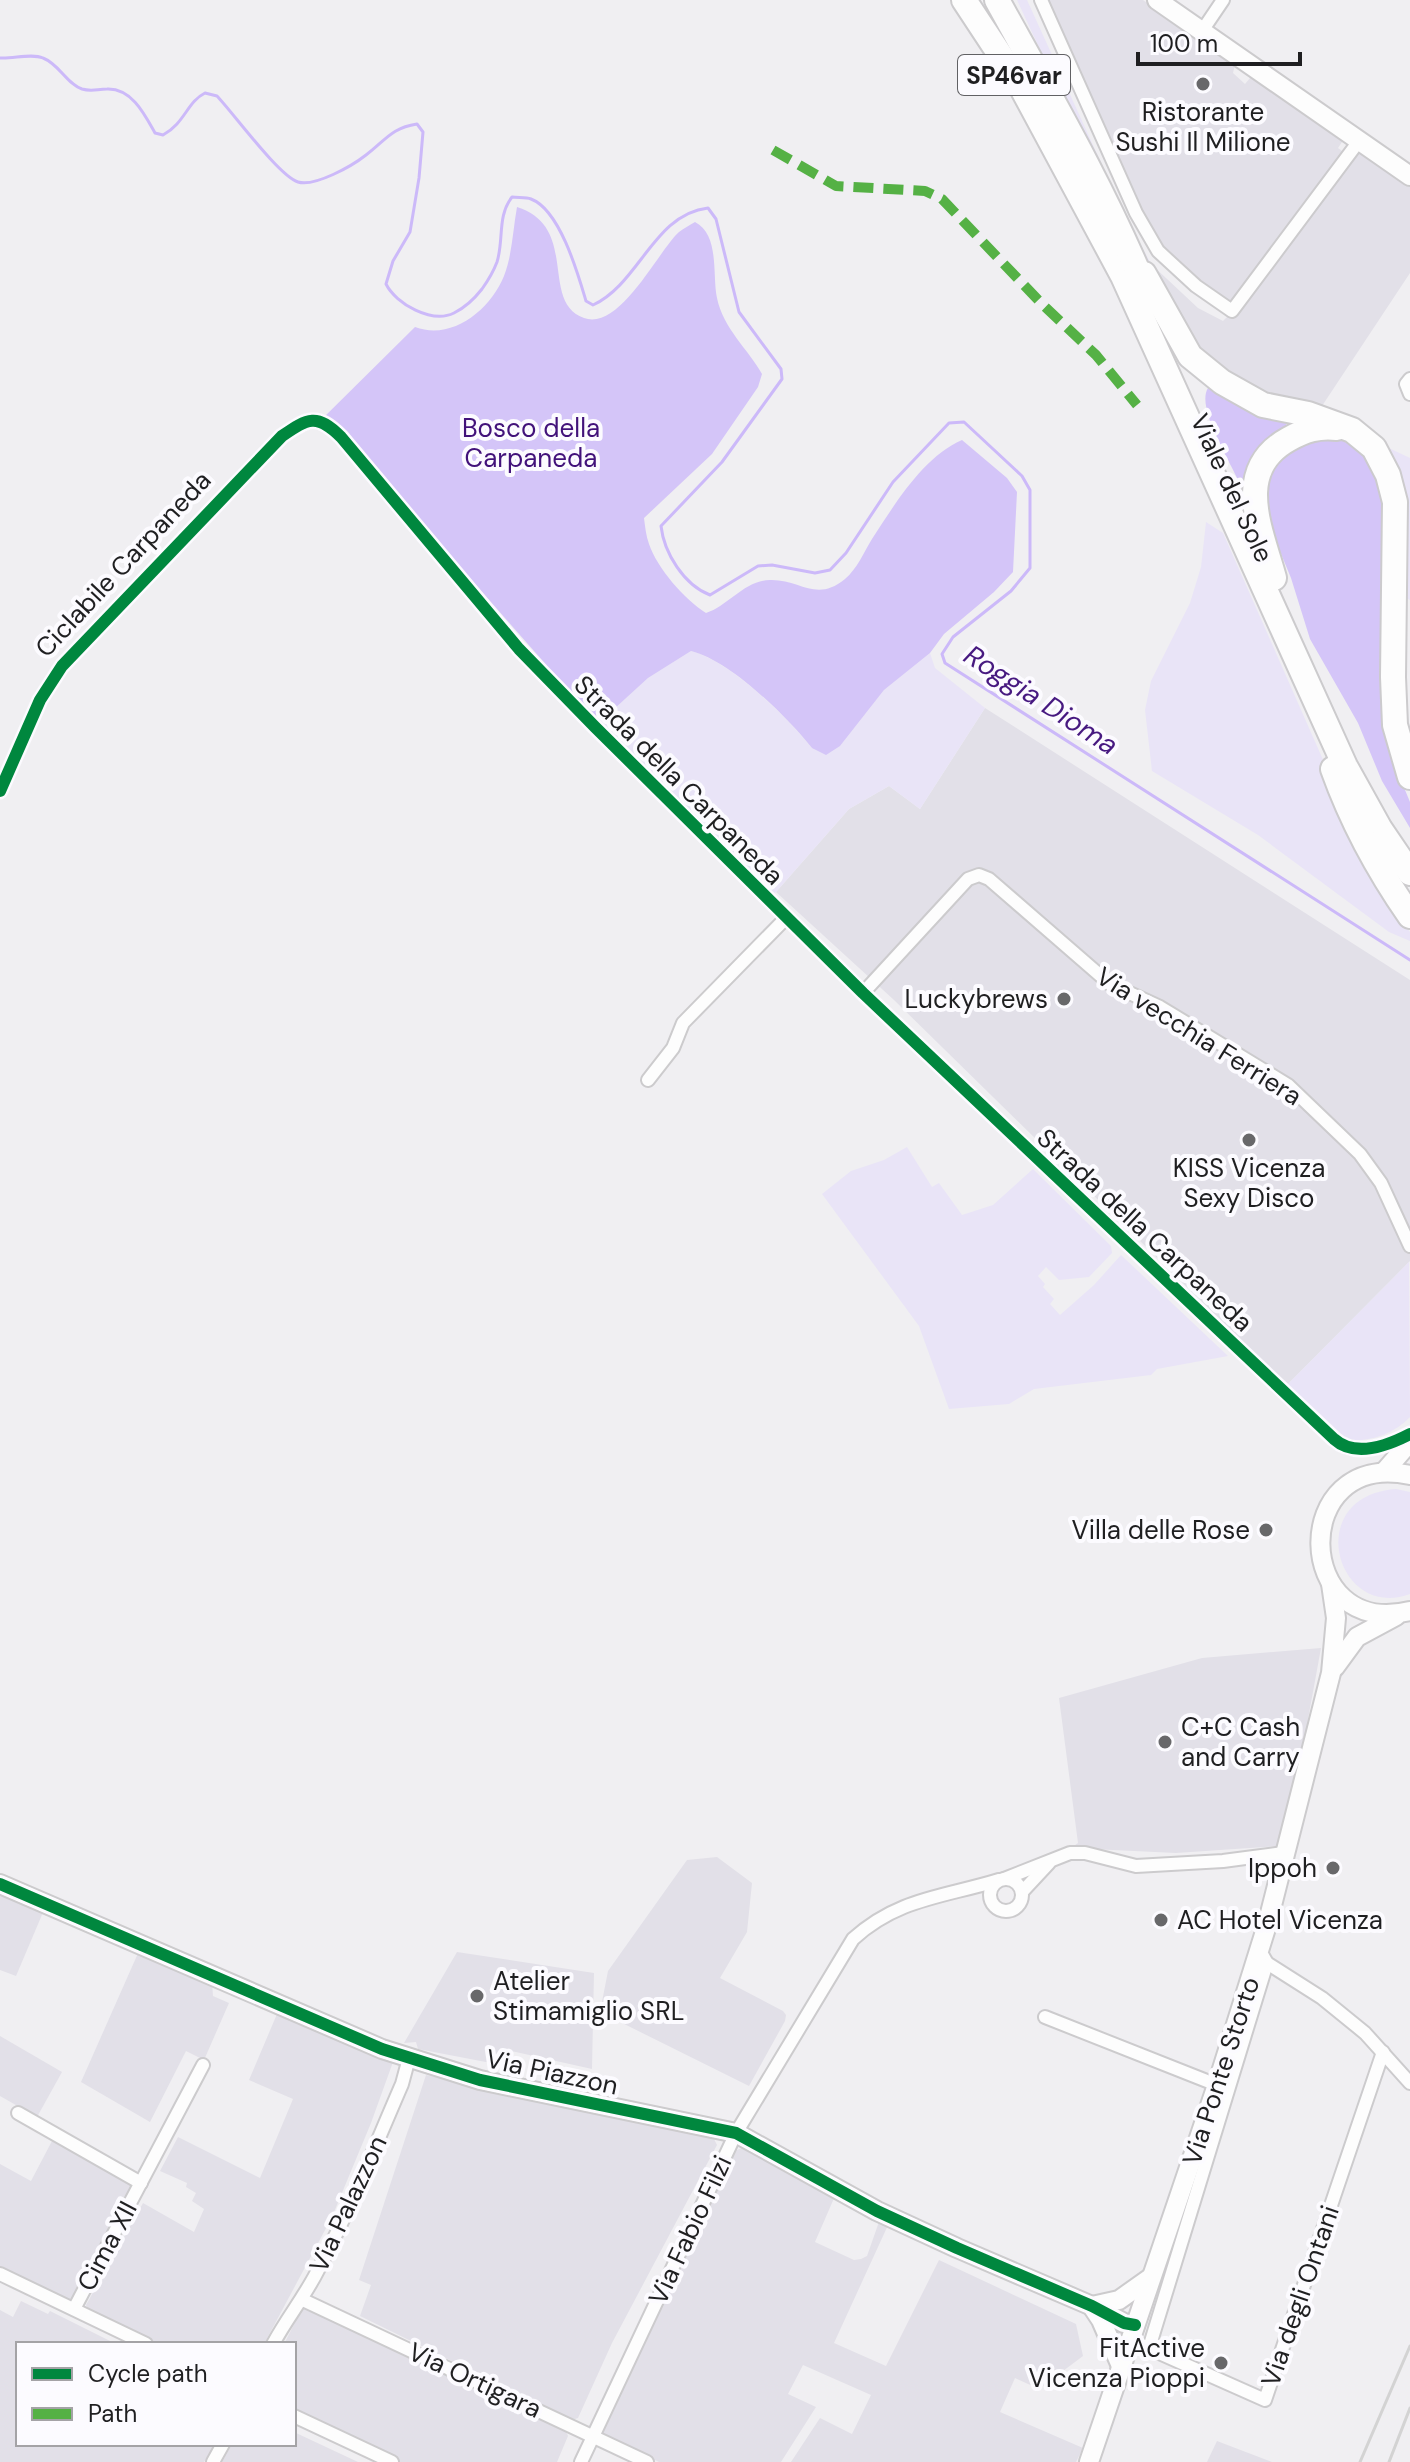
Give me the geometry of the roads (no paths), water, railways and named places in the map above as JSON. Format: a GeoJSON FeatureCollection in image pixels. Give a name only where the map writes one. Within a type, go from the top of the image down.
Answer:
{"type":"FeatureCollection","features":[{"type":"Feature","properties":{"kind":"highway"},"geometry":{"type":"LineString","coordinates":[[947,0],[958,11],[1059,154]]}},
{"type":"Feature","properties":{"kind":"highway","name":"SP46var"},"geometry":{"type":"LineString","coordinates":[[964,0],[1022,88],[1059,154]]}},
{"type":"Feature","properties":{"kind":"highway","name":"SP46var"},"geometry":{"type":"LineString","coordinates":[[979,0],[1066,124]]}},
{"type":"Feature","properties":{"kind":"highway"},"geometry":{"type":"LineString","coordinates":[[997,0],[1066,124]]}},
{"type":"Feature","properties":{"kind":"highway","name":"Viale del Sole"},"geometry":{"type":"LineString","coordinates":[[1066,124],[1132,255],[1192,401],[1410,873]]}},
{"type":"Feature","properties":{"kind":"highway","name":"Viale del Sole"},"geometry":{"type":"LineString","coordinates":[[1059,154],[1123,276],[1345,766],[1386,825],[1410,847]]}},
{"type":"Feature","properties":{"kind":"highway"},"geometry":{"type":"LineString","coordinates":[[1132,255],[1190,356],[1222,382],[1263,405],[1308,414],[1352,430],[1374,448],[1388,475],[1395,502],[1395,725],[1410,777]]}},
{"type":"Feature","properties":{"kind":"highway"},"geometry":{"type":"LineString","coordinates":[[1274,578],[1254,507],[1255,480],[1266,458],[1282,443],[1305,430],[1323,427],[1352,430]]}},
{"type":"Feature","properties":{"kind":"highway"},"geometry":{"type":"LineString","coordinates":[[1285,639],[1344,799],[1385,881],[1410,916]]}},
{"type":"Feature","properties":{"kind":"street"},"geometry":{"type":"LineString","coordinates":[[1041,0],[1136,213],[1158,251],[1196,286],[1232,311],[1359,141]]}},
{"type":"Feature","properties":{"kind":"street"},"geometry":{"type":"LineString","coordinates":[[1157,0],[1410,176]]}},
{"type":"Feature","properties":{"kind":"street"},"geometry":{"type":"LineString","coordinates":[[1202,31],[1223,0]]}},
{"type":"Feature","properties":{"kind":"street"},"geometry":{"type":"LineString","coordinates":[[1410,379],[1406,384],[1410,394]]}},
{"type":"Feature","properties":{"kind":"street","name":"Strada della Carpaneda"},"geometry":{"type":"LineString","coordinates":[[0,791],[40,700],[62,666],[282,436],[303,422],[318,420],[341,437],[519,649],[786,918],[1343,1447],[1368,1449],[1390,1444],[1410,1434]]}},
{"type":"Feature","properties":{"kind":"street","name":"Via vecchia Ferriera"},"geometry":{"type":"LineString","coordinates":[[863,993],[968,879],[979,875],[989,879],[1110,984],[1160,1007],[1288,1085],[1360,1154],[1381,1183],[1409,1242]]}},
{"type":"Feature","properties":{"kind":"street"},"geometry":{"type":"LineString","coordinates":[[648,1080],[673,1048],[683,1023],[786,918]]}},
{"type":"Feature","properties":{"kind":"street"},"geometry":{"type":"LineString","coordinates":[[1384,1472],[1410,1442]]}},
{"type":"Feature","properties":{"kind":"street"},"geometry":{"type":"LineString","coordinates":[[1384,1472],[1410,1475]]}},
{"type":"Feature","properties":{"kind":"street","name":"Via Ponte Storto"},"geometry":{"type":"LineString","coordinates":[[1089,2462],[1263,1957],[1283,1853],[1331,1673],[1336,1618],[1331,1584],[1320,1557],[1318,1542],[1325,1513],[1343,1489],[1356,1481],[1384,1472]]}},
{"type":"Feature","properties":{"kind":"street"},"geometry":{"type":"LineString","coordinates":[[1331,1584],[1354,1605],[1369,1611],[1405,1612]]}},
{"type":"Feature","properties":{"kind":"street","name":"Via Ponte Storto"},"geometry":{"type":"LineString","coordinates":[[1331,1673],[1357,1637],[1405,1612]]}},
{"type":"Feature","properties":{"kind":"street"},"geometry":{"type":"LineString","coordinates":[[1022,1892],[1014,1880],[1001,1880],[990,1891],[990,1900],[997,1909],[1012,1910],[1021,1901],[1022,1892],[1037,1873],[1057,1856],[1085,1853],[1136,1866],[1283,1853]]}},
{"type":"Feature","properties":{"kind":"street","name":"Via Fabio Filzi"},"geometry":{"type":"LineString","coordinates":[[581,2462],[736,2133],[853,1939],[873,1921],[895,1909],[924,1898],[956,1894],[1001,1880],[1057,1856]]}},
{"type":"Feature","properties":{"kind":"street","name":"Via Piazzon"},"geometry":{"type":"LineString","coordinates":[[0,1884],[289,2011],[409,2058],[480,2080],[736,2133],[890,2217],[1098,2305],[1117,2308],[1133,2332]]}},
{"type":"Feature","properties":{"kind":"street","name":"Via Fabio Filzi"},"geometry":{"type":"LineString","coordinates":[[956,1894],[990,1900]]}},
{"type":"Feature","properties":{"kind":"street"},"geometry":{"type":"LineString","coordinates":[[1149,2348],[1263,1957],[1365,2033],[1410,2083]]}},
{"type":"Feature","properties":{"kind":"street"},"geometry":{"type":"LineString","coordinates":[[1045,2017],[1217,2085]]}},
{"type":"Feature","properties":{"kind":"street","name":"Via degli Ontani"},"geometry":{"type":"LineString","coordinates":[[1133,2332],[1149,2348],[1265,2400],[1383,2052]]}},
{"type":"Feature","properties":{"kind":"street","name":"Via Palazzon"},"geometry":{"type":"LineString","coordinates":[[274,2342],[293,2310],[303,2300],[384,2126],[406,2074],[409,2058]]}},
{"type":"Feature","properties":{"kind":"street","name":"Cima XII"},"geometry":{"type":"LineString","coordinates":[[74,2309],[203,2065]]}},
{"type":"Feature","properties":{"kind":"street","name":"Cima XII"},"geometry":{"type":"LineString","coordinates":[[18,2113],[141,2183]]}},
{"type":"Feature","properties":{"kind":"street"},"geometry":{"type":"LineString","coordinates":[[0,2274],[142,2342]]}},
{"type":"Feature","properties":{"kind":"street"},"geometry":{"type":"LineString","coordinates":[[1121,2366],[1101,2320],[1098,2305],[1119,2300],[1150,2278]]}},
{"type":"Feature","properties":{"kind":"street","name":"Via Ortigara"},"geometry":{"type":"LineString","coordinates":[[303,2300],[647,2462]]}},
{"type":"Feature","properties":{"kind":"street"},"geometry":{"type":"LineString","coordinates":[[296,2417],[392,2462]]}},
{"type":"Feature","properties":{"kind":"waterway","name":"Roggia Dioma"},"geometry":{"type":"LineString","coordinates":[[0,58],[39,57],[49,61],[82,89],[124,93],[137,104],[155,133],[163,135],[176,125],[199,97],[205,93],[217,96],[280,169],[298,182],[314,181],[333,174],[360,160],[395,132],[417,124],[423,132],[410,232],[393,261],[386,284],[398,299],[425,314],[445,316],[454,313],[482,289],[497,262],[504,212],[512,197],[531,199],[551,216],[566,244],[586,301],[593,305],[623,282],[674,223],[689,213],[708,208],[716,219],[739,312],[781,369],[782,379],[722,462],[661,526],[666,547],[684,576],[710,595],[758,566],[772,565],[815,573],[830,570],[846,553],[893,482],[949,423],[964,422],[1022,476],[1030,490],[1030,568],[1011,591],[953,637],[942,654],[945,663],[1410,960]]}},
{"type":"Feature","properties":{"kind":"railway"},"geometry":{"type":"LineString","coordinates":[[1360,2462],[1410,2346]]}},
{"type":"Feature","properties":{"kind":"railway"},"geometry":{"type":"LineString","coordinates":[[1389,2462],[1410,2408]]}},
{"type":"Feature","properties":{"kind":"place","name":"Ristorante Sushi Il Milione"},"geometry":{"type":"Point","coordinates":[1203,84]}},
{"type":"Feature","properties":{"kind":"place","name":"Luckybrews"},"geometry":{"type":"Point","coordinates":[1064,999]}},
{"type":"Feature","properties":{"kind":"place","name":"KISS Vicenza Sexy Disco"},"geometry":{"type":"Point","coordinates":[1249,1140]}},
{"type":"Feature","properties":{"kind":"place","name":"Villa delle Rose"},"geometry":{"type":"Point","coordinates":[1266,1530]}},
{"type":"Feature","properties":{"kind":"place","name":"C+C Cash and Carry"},"geometry":{"type":"Point","coordinates":[1165,1742]}},
{"type":"Feature","properties":{"kind":"place","name":"Ippoh"},"geometry":{"type":"Point","coordinates":[1333,1868]}},
{"type":"Feature","properties":{"kind":"place","name":"AC Hotel Vicenza"},"geometry":{"type":"Point","coordinates":[1161,1920]}},
{"type":"Feature","properties":{"kind":"place","name":"Atelier Stimamiglio SRL"},"geometry":{"type":"Point","coordinates":[477,1996]}},
{"type":"Feature","properties":{"kind":"place","name":"FitActive Vicenza Pioppi"},"geometry":{"type":"Point","coordinates":[1221,2363]}},
{"type":"Feature","properties":{"kind":"park label","name":"Bosco della Carpaneda"},"geometry":{"type":"Point","coordinates":[531,443]}}]}
